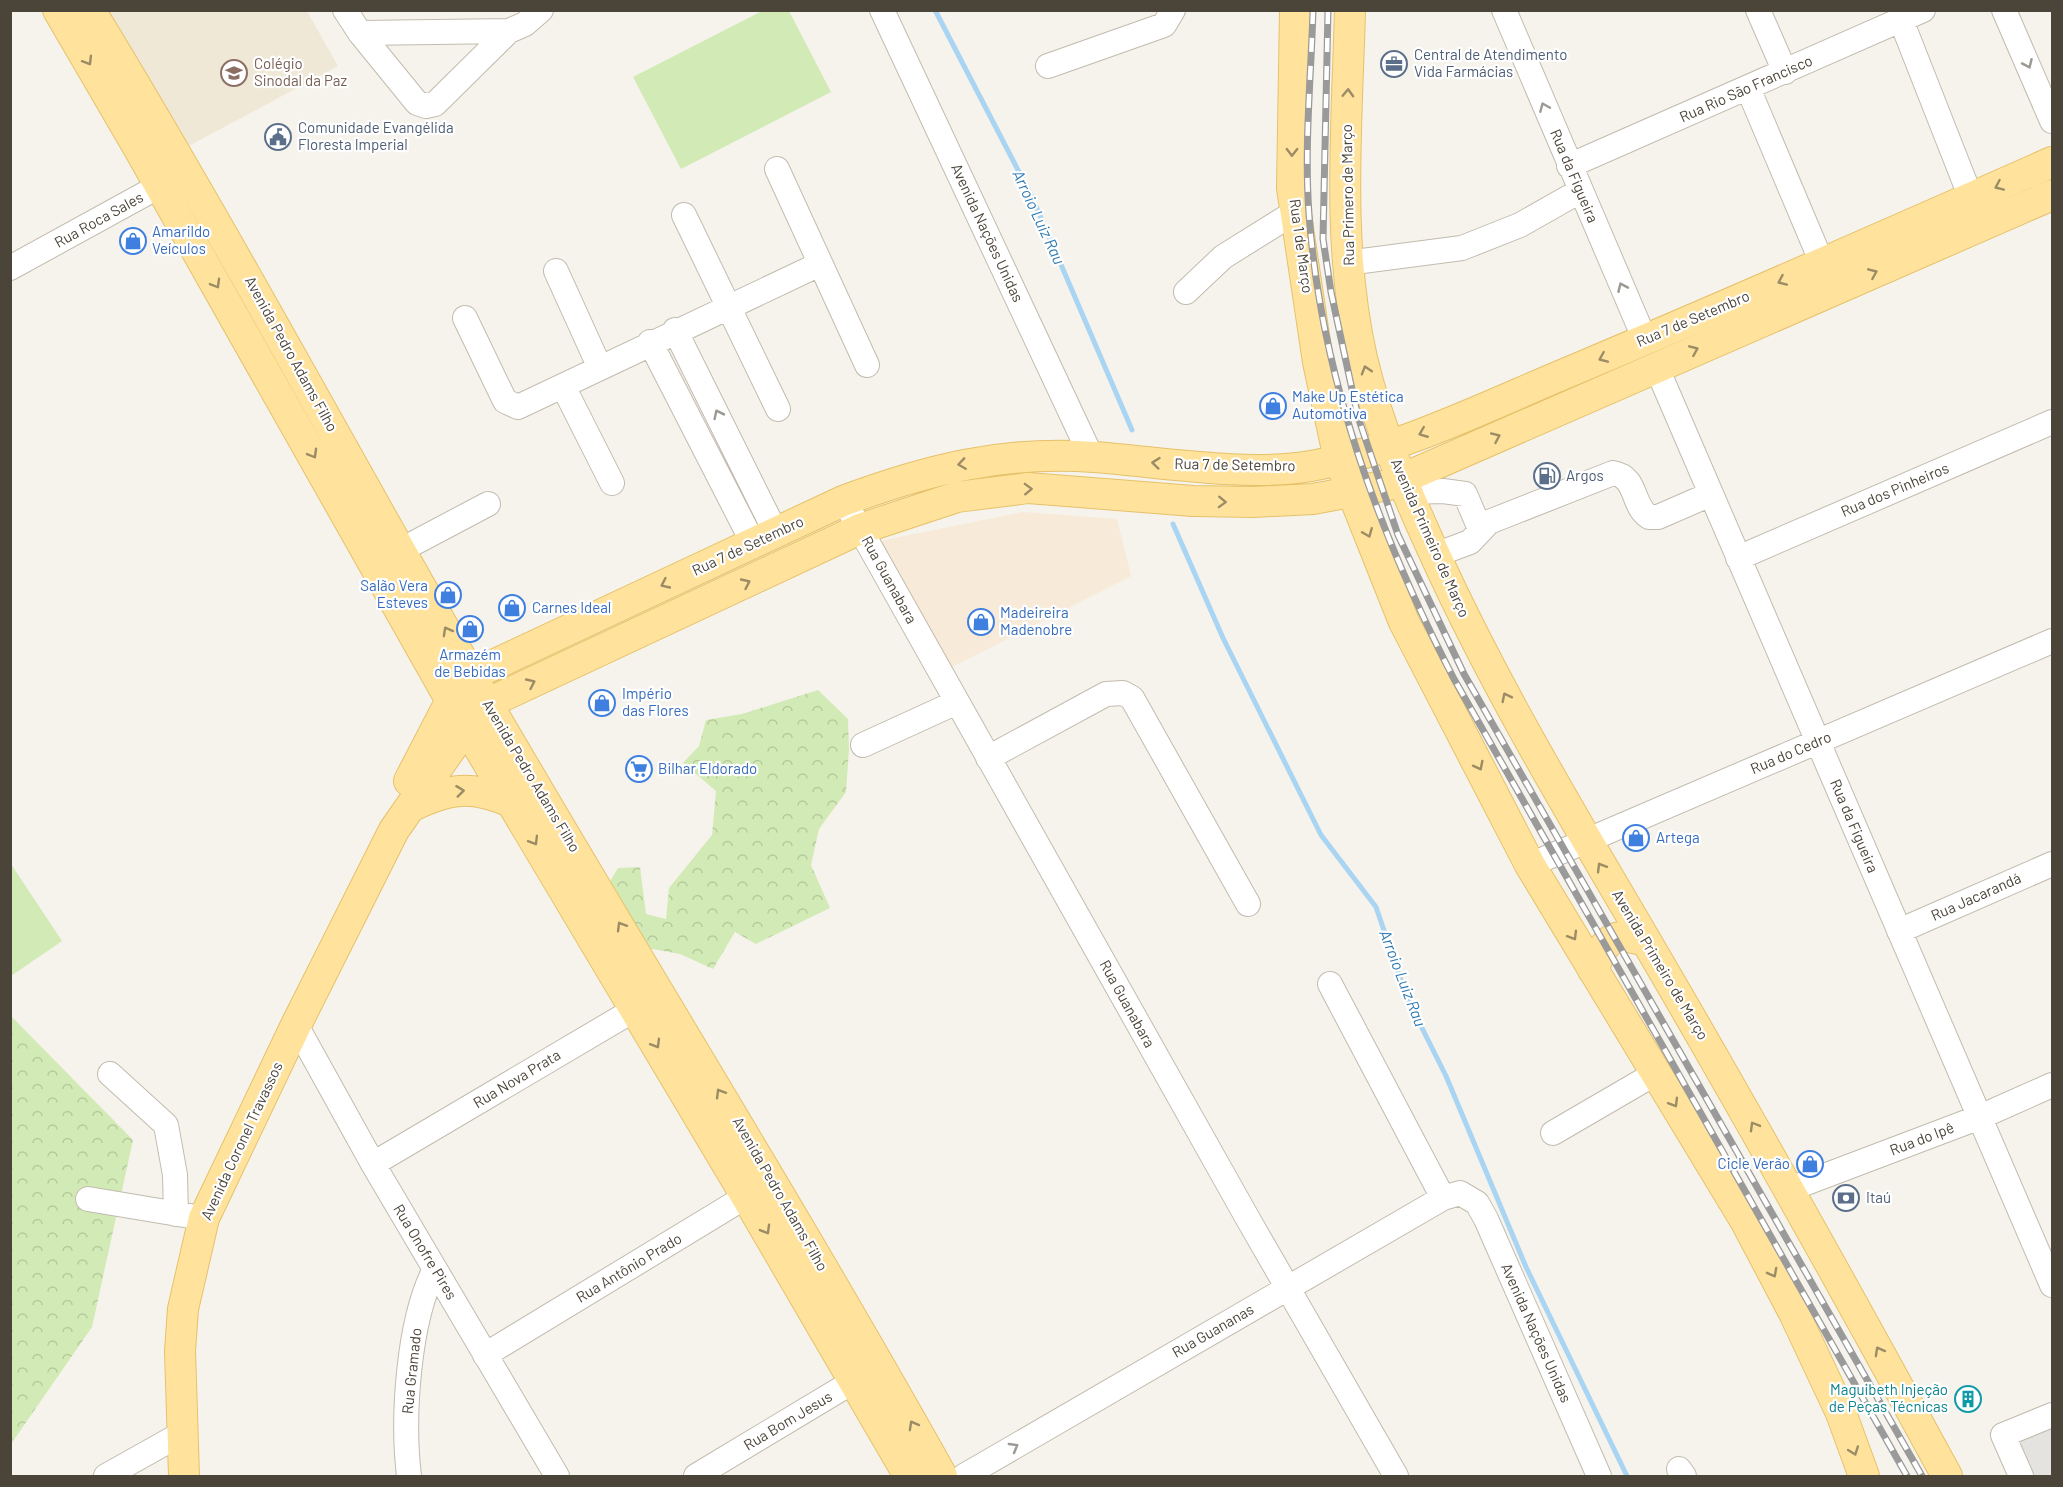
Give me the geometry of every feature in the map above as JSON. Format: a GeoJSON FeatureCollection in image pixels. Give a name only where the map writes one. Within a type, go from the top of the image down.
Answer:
{"type":"FeatureCollection","features":[{"type":"Feature","properties":{"kind":"main road","name":"Avenida Pedro Adams Filho"},"geometry":{"type":"LineString","coordinates":[[58,10],[466,727],[746,1196],[909,1476]]}},
{"type":"Feature","properties":{"kind":"main road","name":"Avenida Pedro Adams Filho"},"geometry":{"type":"LineString","coordinates":[[90,10],[187,171],[488,704],[772,1180],[942,1476]]}},
{"type":"Feature","properties":{"kind":"main road","name":"Rua Primero de Março"},"geometry":{"type":"LineString","coordinates":[[1350,10],[1346,168],[1347,263],[1362,358],[1389,446]]}},
{"type":"Feature","properties":{"kind":"main road","name":"Rua 1 de Março"},"geometry":{"type":"LineString","coordinates":[[1295,20],[1292,188],[1318,362],[1339,459]]}},
{"type":"Feature","properties":{"kind":"main road","name":"Rua 7 de Setembro"},"geometry":{"type":"LineString","coordinates":[[466,727],[488,704],[860,529],[957,497],[1028,488],[1193,501],[1253,502],[1313,499],[1404,486],[1822,263],[2052,162]]}},
{"type":"Feature","properties":{"kind":"main road","name":"Rua 7 de Setembro"},"geometry":{"type":"LineString","coordinates":[[451,700],[472,675],[843,501],[888,484],[950,466],[1026,456],[1091,456],[1180,465],[1291,469],[1339,459],[1389,446],[1650,353],[2052,195]]}},
{"type":"Feature","properties":{"kind":"main road","name":"Avenida Primeiro de Março"},"geometry":{"type":"LineString","coordinates":[[1389,446],[1435,555],[1514,713],[1586,841],[1790,1189],[1947,1476]]}},
{"type":"Feature","properties":{"kind":"main road"},"geometry":{"type":"LineString","coordinates":[[1339,459],[1404,622],[1530,865],[1746,1222],[1794,1312],[1841,1413],[1864,1476]]}},
{"type":"Feature","properties":{"kind":"main road","name":"Avenida Coronel Travassos"},"geometry":{"type":"LineString","coordinates":[[402,819],[408,783],[451,700]]}},
{"type":"Feature","properties":{"kind":"main road","name":"Avenida Coronel Travassos"},"geometry":{"type":"LineString","coordinates":[[184,1476],[180,1351],[190,1216],[296,1025],[402,819],[466,727]]}},
{"type":"Feature","properties":{"kind":"main road"},"geometry":{"type":"LineString","coordinates":[[402,819],[431,797],[466,789],[487,792],[511,802]]}},
{"type":"Feature","properties":{"kind":"main road"},"geometry":{"type":"LineString","coordinates":[[1593,969],[1601,948],[1609,940],[1626,936],[1646,941]]}},
{"type":"Feature","properties":{"kind":"street"},"geometry":{"type":"LineString","coordinates":[[345,10],[360,33],[417,103],[426,106],[435,104],[509,31],[525,24],[541,10]]}},
{"type":"Feature","properties":{"kind":"street","name":"Avenida Nações Unidas"},"geometry":{"type":"LineString","coordinates":[[882,10],[1091,456]]}},
{"type":"Feature","properties":{"kind":"street","name":"Rua da Figueira"},"geometry":{"type":"LineString","coordinates":[[1504,10],[1569,166],[2052,1286]]}},
{"type":"Feature","properties":{"kind":"street"},"geometry":{"type":"LineString","coordinates":[[1758,10],[1785,72]]}},
{"type":"Feature","properties":{"kind":"street","name":"Rua Rio São Francisco"},"geometry":{"type":"LineString","coordinates":[[1569,166],[1923,10]]}},
{"type":"Feature","properties":{"kind":"street"},"geometry":{"type":"LineString","coordinates":[[2004,10],[2052,121]]}},
{"type":"Feature","properties":{"kind":"street"},"geometry":{"type":"LineString","coordinates":[[1048,66],[1126,40],[1168,18]]}},
{"type":"Feature","properties":{"kind":"street"},"geometry":{"type":"LineString","coordinates":[[1901,20],[1971,198]]}},
{"type":"Feature","properties":{"kind":"street"},"geometry":{"type":"LineString","coordinates":[[360,33],[509,31]]}},
{"type":"Feature","properties":{"kind":"street"},"geometry":{"type":"LineString","coordinates":[[1748,88],[1822,263]]}},
{"type":"Feature","properties":{"kind":"street"},"geometry":{"type":"LineString","coordinates":[[777,170],[867,365]]}},
{"type":"Feature","properties":{"kind":"street","name":"Rua Roca Sales"},"geometry":{"type":"LineString","coordinates":[[10,268],[187,171]]}},
{"type":"Feature","properties":{"kind":"street"},"geometry":{"type":"LineString","coordinates":[[1347,263],[1462,248],[1520,225],[1580,191]]}},
{"type":"Feature","properties":{"kind":"street"},"geometry":{"type":"LineString","coordinates":[[1186,292],[1223,257],[1295,212]]}},
{"type":"Feature","properties":{"kind":"street"},"geometry":{"type":"LineString","coordinates":[[684,215],[778,409]]}},
{"type":"Feature","properties":{"kind":"street"},"geometry":{"type":"LineString","coordinates":[[465,318],[505,401],[510,405],[519,406],[675,330],[820,264]]}},
{"type":"Feature","properties":{"kind":"street"},"geometry":{"type":"LineString","coordinates":[[556,271],[600,368]]}},
{"type":"Feature","properties":{"kind":"street"},"geometry":{"type":"LineString","coordinates":[[675,330],[736,450],[764,538]]}},
{"type":"Feature","properties":{"kind":"street"},"geometry":{"type":"LineString","coordinates":[[650,342],[711,462],[764,538]]}},
{"type":"Feature","properties":{"kind":"street"},"geometry":{"type":"LineString","coordinates":[[563,386],[612,483]]}},
{"type":"Feature","properties":{"kind":"street","name":"Rua dos Pinheiros"},"geometry":{"type":"LineString","coordinates":[[1738,558],[2052,422]]}},
{"type":"Feature","properties":{"kind":"street"},"geometry":{"type":"LineString","coordinates":[[711,462],[736,450]]}},
{"type":"Feature","properties":{"kind":"street"},"geometry":{"type":"LineString","coordinates":[[1435,555],[1470,542],[1489,522],[1613,473],[1624,476],[1630,483],[1642,512],[1648,517],[1658,517],[1711,494]]}},
{"type":"Feature","properties":{"kind":"street"},"geometry":{"type":"LineString","coordinates":[[1404,486],[1465,494],[1480,529]]}},
{"type":"Feature","properties":{"kind":"street","name":"Rua Guanabara"},"geometry":{"type":"LineString","coordinates":[[843,501],[1396,1476]]}},
{"type":"Feature","properties":{"kind":"street"},"geometry":{"type":"LineString","coordinates":[[401,550],[488,504]]}},
{"type":"Feature","properties":{"kind":"street","name":"Rua do Cedro"},"geometry":{"type":"LineString","coordinates":[[1530,865],[2052,641]]}},
{"type":"Feature","properties":{"kind":"street"},"geometry":{"type":"LineString","coordinates":[[988,758],[1106,694],[1123,693],[1132,698],[1248,904]]}},
{"type":"Feature","properties":{"kind":"street"},"geometry":{"type":"LineString","coordinates":[[863,745],[957,702]]}},
{"type":"Feature","properties":{"kind":"street","name":"Rua Jacarandá"},"geometry":{"type":"LineString","coordinates":[[1899,931],[2052,864]]}},
{"type":"Feature","properties":{"kind":"street","name":"Avenida Nações Unidas"},"geometry":{"type":"LineString","coordinates":[[1330,984],[1454,1197],[1477,1203],[1486,1219],[1599,1476]]}},
{"type":"Feature","properties":{"kind":"street","name":"Rua Nova Prata"},"geometry":{"type":"LineString","coordinates":[[373,1164],[662,994]]}},
{"type":"Feature","properties":{"kind":"street","name":"Rua Onofre Pires"},"geometry":{"type":"LineString","coordinates":[[296,1025],[373,1164],[557,1476]]}},
{"type":"Feature","properties":{"kind":"street"},"geometry":{"type":"LineString","coordinates":[[1553,1133],[1656,1073]]}},
{"type":"Feature","properties":{"kind":"street"},"geometry":{"type":"LineString","coordinates":[[88,1199],[190,1216],[175,1175],[166,1125],[110,1074]]}},
{"type":"Feature","properties":{"kind":"street","name":"Rua do Ipê"},"geometry":{"type":"LineString","coordinates":[[1790,1189],[1980,1117],[2052,1085]]}},
{"type":"Feature","properties":{"kind":"street","name":"Rua Antônio Prado"},"geometry":{"type":"LineString","coordinates":[[485,1355],[772,1180]]}},
{"type":"Feature","properties":{"kind":"street","name":"Rua Guananas"},"geometry":{"type":"LineString","coordinates":[[964,1476],[1288,1287],[1454,1197]]}},
{"type":"Feature","properties":{"kind":"street","name":"Rua Gramado"},"geometry":{"type":"LineString","coordinates":[[409,1476],[406,1426],[416,1328],[424,1290],[435,1269]]}},
{"type":"Feature","properties":{"kind":"street","name":"Rua Bom Jesus"},"geometry":{"type":"LineString","coordinates":[[696,1476],[880,1366]]}},
{"type":"Feature","properties":{"kind":"street"},"geometry":{"type":"LineString","coordinates":[[2020,1476],[2003,1435],[2052,1415]]}},
{"type":"Feature","properties":{"kind":"street"},"geometry":{"type":"LineString","coordinates":[[106,1476],[181,1434]]}},
{"type":"Feature","properties":{"kind":"shaded area","name":"Colégio Sinodal da Paz"},"geometry":{"type":"Polygon","coordinates":[[[107,11],[307,11],[338,66],[185,148],[107,11]]]}},
{"type":"Feature","properties":{"kind":"shaded area","name":"Madeireira Madenobre"},"geometry":{"type":"Polygon","coordinates":[[[1023,512],[1117,519],[1131,576],[948,669],[880,541],[1023,512]]]}},
{"type":"Feature","properties":{"kind":"shaded area"},"geometry":{"type":"Polygon","coordinates":[[[2052,1407],[2052,1476],[2011,1476],[1989,1433],[2052,1407]]]}},
{"type":"Feature","properties":{"kind":"green space"},"geometry":{"type":"Polygon","coordinates":[[[762,11],[789,11],[831,92],[681,169],[633,77],[762,11]]]}},
{"type":"Feature","properties":{"kind":"green space"},"geometry":{"type":"Polygon","coordinates":[[[818,690],[848,719],[849,750],[846,792],[819,829],[811,865],[830,908],[756,944],[735,932],[713,969],[680,954],[647,948],[608,885],[618,868],[640,867],[646,914],[666,919],[669,888],[712,835],[716,791],[683,763],[699,746],[706,720],[742,714],[818,690]]]}},
{"type":"Feature","properties":{"kind":"green space"},"geometry":{"type":"Polygon","coordinates":[[[11,864],[62,941],[10,976],[11,864]]]}},
{"type":"Feature","properties":{"kind":"green space"},"geometry":{"type":"Polygon","coordinates":[[[11,1016],[133,1140],[92,1327],[11,1444],[11,1016]]]}},
{"type":"Feature","properties":{"kind":"waterway","name":"Arroio Luiz Rau"},"geometry":{"type":"LineString","coordinates":[[935,10],[1032,197],[1132,430]]}},
{"type":"Feature","properties":{"kind":"waterway","name":"Arroio Luiz Rau"},"geometry":{"type":"LineString","coordinates":[[1173,524],[1223,638],[1321,835],[1376,907],[1407,998],[1446,1076],[1526,1267],[1627,1476]]}},
{"type":"Feature","properties":{"kind":"railway"},"geometry":{"type":"LineString","coordinates":[[1313,10],[1307,163],[1309,214],[1316,275],[1326,335],[1340,395],[1378,511],[1401,568],[1454,679],[1907,1476]]}},
{"type":"Feature","properties":{"kind":"railway"},"geometry":{"type":"LineString","coordinates":[[1328,10],[1323,239],[1331,292],[1358,417],[1398,535],[1464,674],[1922,1476]]}},
{"type":"Feature","properties":{"kind":"place","name":"Central de Atendimento Vida Farmácias"},"geometry":{"type":"Point","coordinates":[1394,64]}},
{"type":"Feature","properties":{"kind":"place","name":"Colégio Sinodal da Paz"},"geometry":{"type":"Point","coordinates":[234,73]}},
{"type":"Feature","properties":{"kind":"place","name":"Comunidade Evangélida Floresta Imperial"},"geometry":{"type":"Point","coordinates":[278,137]}},
{"type":"Feature","properties":{"kind":"place","name":"Amarildo Veículos"},"geometry":{"type":"Point","coordinates":[133,241]}},
{"type":"Feature","properties":{"kind":"place","name":"Make Up Estética Automotiva"},"geometry":{"type":"Point","coordinates":[1273,406]}},
{"type":"Feature","properties":{"kind":"place","name":"Argos"},"geometry":{"type":"Point","coordinates":[1547,476]}},
{"type":"Feature","properties":{"kind":"place","name":"Salão Vera Esteves"},"geometry":{"type":"Point","coordinates":[448,595]}},
{"type":"Feature","properties":{"kind":"place","name":"Carnes Ideal"},"geometry":{"type":"Point","coordinates":[512,608]}},
{"type":"Feature","properties":{"kind":"place","name":"Madeireira Madenobre"},"geometry":{"type":"Point","coordinates":[981,622]}},
{"type":"Feature","properties":{"kind":"place","name":"Armazém de Bebidas"},"geometry":{"type":"Point","coordinates":[470,629]}},
{"type":"Feature","properties":{"kind":"place","name":"Império das Flores"},"geometry":{"type":"Point","coordinates":[602,703]}},
{"type":"Feature","properties":{"kind":"place","name":"Bilhar Eldorado"},"geometry":{"type":"Point","coordinates":[639,769]}},
{"type":"Feature","properties":{"kind":"place","name":"Artega"},"geometry":{"type":"Point","coordinates":[1636,838]}},
{"type":"Feature","properties":{"kind":"place","name":"Cicle Verão"},"geometry":{"type":"Point","coordinates":[1810,1164]}},
{"type":"Feature","properties":{"kind":"place","name":"Itaú"},"geometry":{"type":"Point","coordinates":[1846,1198]}},
{"type":"Feature","properties":{"kind":"place","name":"Maguibeth Injeção de Peças Técnicas"},"geometry":{"type":"Point","coordinates":[1968,1399]}}]}
